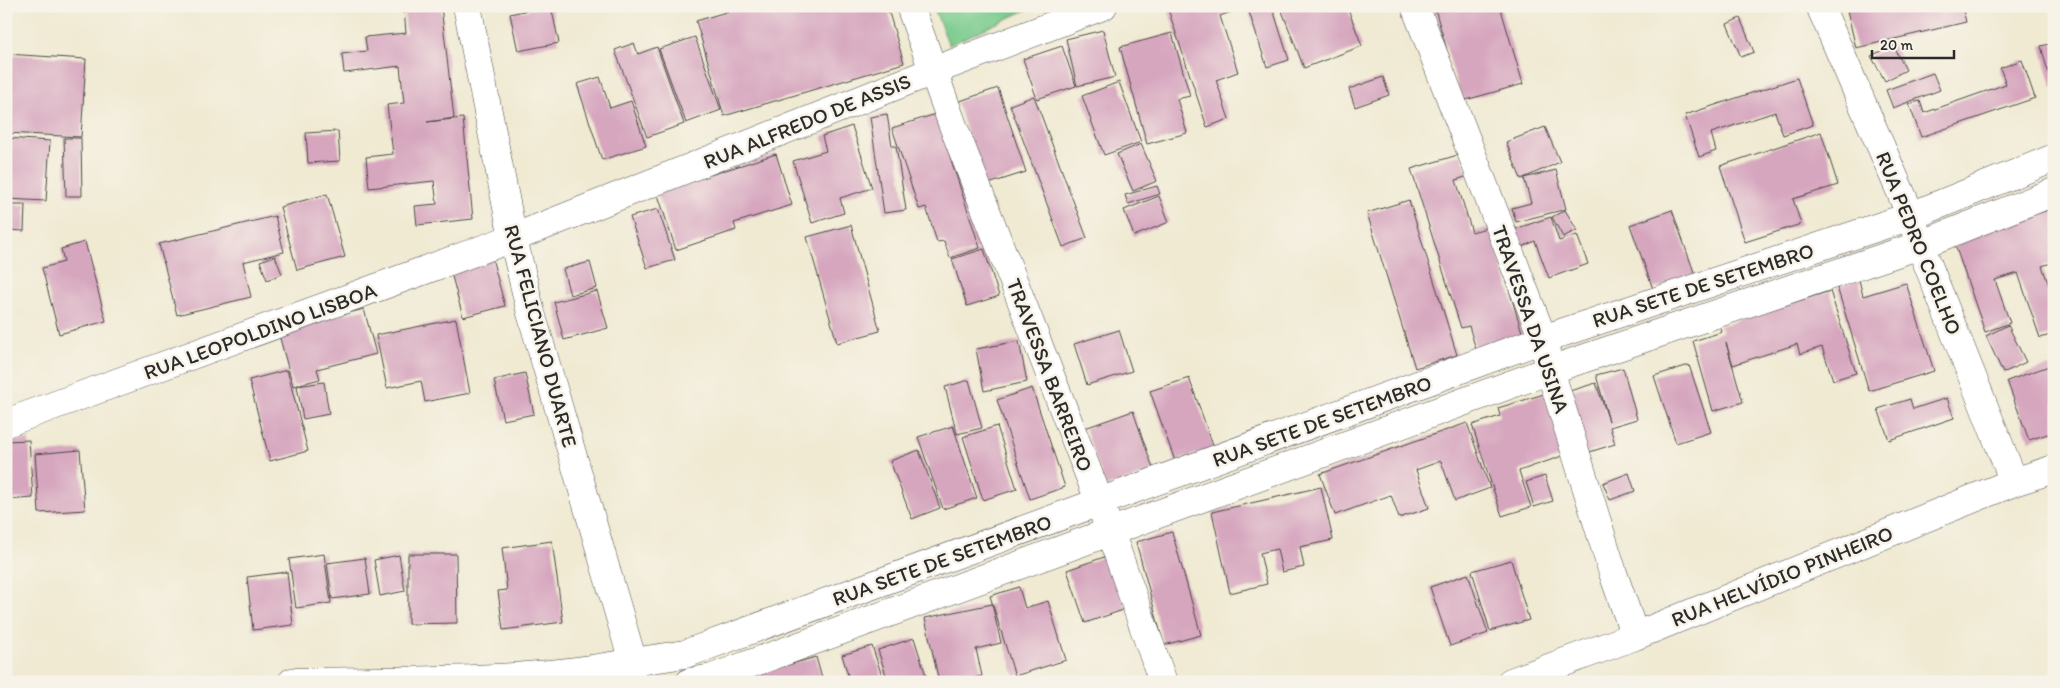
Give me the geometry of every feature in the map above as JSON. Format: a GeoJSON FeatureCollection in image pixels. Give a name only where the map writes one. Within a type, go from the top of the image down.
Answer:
{"type":"FeatureCollection","features":[{"type":"Feature","properties":{"kind":"street","name":"RUA FELICIANO DUARTE"},"geometry":{"type":"LineString","coordinates":[[467,6],[513,238],[531,313],[631,675]]}},
{"type":"Feature","properties":{"kind":"street","name":"TRAVESSA BARREIRO"},"geometry":{"type":"LineString","coordinates":[[910,6],[933,71],[1100,503],[1162,682]]}},
{"type":"Feature","properties":{"kind":"street","name":"RUA ALFREDO DE ASSIS"},"geometry":{"type":"LineString","coordinates":[[513,238],[933,71],[1103,6]]}},
{"type":"Feature","properties":{"kind":"street","name":"TRAVESSA DA USINA"},"geometry":{"type":"LineString","coordinates":[[1415,6],[1543,339],[1550,370],[1613,573],[1635,636]]}},
{"type":"Feature","properties":{"kind":"street","name":"RUA PEDRO COELHO"},"geometry":{"type":"LineString","coordinates":[[1820,6],[1911,216],[1920,245],[2014,482]]}},
{"type":"Feature","properties":{"kind":"street","name":"RUA SETE DE SETEMBRO"},"geometry":{"type":"LineString","coordinates":[[292,682],[460,679],[587,671],[631,675],[1543,339],[1911,216],[2054,158]]}},
{"type":"Feature","properties":{"kind":"street","name":"RUA SETE DE SETEMBRO"},"geometry":{"type":"LineString","coordinates":[[690,682],[712,678],[1550,370],[1920,245],[2054,192]]}},
{"type":"Feature","properties":{"kind":"street","name":"RUA LEOPOLDINO LISBOA"},"geometry":{"type":"LineString","coordinates":[[6,423],[513,238]]}},
{"type":"Feature","properties":{"kind":"street","name":"RUA HELVÍDIO PINHEIRO"},"geometry":{"type":"LineString","coordinates":[[1511,682],[1635,636],[2014,482],[2054,469]]}},
{"type":"Feature","properties":{"kind":"green space"},"geometry":{"type":"Polygon","coordinates":[[[933,6],[1035,6],[949,45],[933,6]]]}},
{"type":"Feature","properties":{"kind":"building"},"geometry":{"type":"Polygon","coordinates":[[[441,6],[454,118],[427,122],[463,118],[473,219],[417,225],[415,206],[437,204],[434,181],[369,188],[366,157],[393,154],[387,105],[404,103],[400,66],[344,73],[342,54],[367,51],[365,37],[406,33],[404,9],[441,6]]]}},
{"type":"Feature","properties":{"kind":"building"},"geometry":{"type":"Polygon","coordinates":[[[551,6],[559,43],[518,51],[510,14],[551,6]]]}},
{"type":"Feature","properties":{"kind":"building"},"geometry":{"type":"Polygon","coordinates":[[[746,6],[887,6],[904,63],[724,116],[696,21],[746,6]]]}},
{"type":"Feature","properties":{"kind":"building"},"geometry":{"type":"Polygon","coordinates":[[[1167,6],[1247,6],[1220,16],[1238,72],[1216,80],[1229,119],[1207,127],[1167,6]]]}},
{"type":"Feature","properties":{"kind":"building"},"geometry":{"type":"Polygon","coordinates":[[[1247,6],[1272,6],[1289,60],[1267,67],[1247,6]]]}},
{"type":"Feature","properties":{"kind":"building"},"geometry":{"type":"Polygon","coordinates":[[[1280,6],[1347,6],[1362,46],[1304,68],[1280,6]]]}},
{"type":"Feature","properties":{"kind":"building"},"geometry":{"type":"Polygon","coordinates":[[[1434,6],[1500,6],[1523,84],[1462,101],[1434,6]]]}},
{"type":"Feature","properties":{"kind":"building"},"geometry":{"type":"Polygon","coordinates":[[[1846,6],[1962,6],[1966,22],[1856,48],[1846,6]]]}},
{"type":"Feature","properties":{"kind":"building"},"geometry":{"type":"Polygon","coordinates":[[[1740,18],[1754,52],[1741,57],[1727,24],[1740,18]]]}},
{"type":"Feature","properties":{"kind":"building"},"geometry":{"type":"Polygon","coordinates":[[[1103,30],[1115,77],[1077,86],[1066,39],[1103,30]]]}},
{"type":"Feature","properties":{"kind":"building"},"geometry":{"type":"Polygon","coordinates":[[[1172,33],[1190,96],[1177,99],[1187,133],[1147,144],[1120,47],[1172,33]]]}},
{"type":"Feature","properties":{"kind":"building"},"geometry":{"type":"Polygon","coordinates":[[[695,37],[721,110],[686,123],[659,49],[695,37]]]}},
{"type":"Feature","properties":{"kind":"building"},"geometry":{"type":"Polygon","coordinates":[[[634,43],[638,54],[657,47],[684,124],[647,137],[615,50],[634,43]]]}},
{"type":"Feature","properties":{"kind":"building"},"geometry":{"type":"Polygon","coordinates":[[[2054,43],[2054,86],[2052,87],[2041,46],[2054,43]]]}},
{"type":"Feature","properties":{"kind":"building"},"geometry":{"type":"Polygon","coordinates":[[[1893,45],[1906,70],[1885,81],[1871,56],[1893,45]]]}},
{"type":"Feature","properties":{"kind":"building"},"geometry":{"type":"Polygon","coordinates":[[[1062,46],[1076,86],[1037,99],[1023,59],[1062,46]]]}},
{"type":"Feature","properties":{"kind":"building"},"geometry":{"type":"Polygon","coordinates":[[[6,54],[86,59],[81,137],[6,133],[6,54]]]}},
{"type":"Feature","properties":{"kind":"building"},"geometry":{"type":"Polygon","coordinates":[[[2022,60],[2035,98],[1921,137],[1909,104],[1920,101],[1924,113],[2006,84],[2000,68],[2022,60]]]}},
{"type":"Feature","properties":{"kind":"building"},"geometry":{"type":"Polygon","coordinates":[[[1933,73],[1940,90],[1893,108],[1886,90],[1933,73]]]}},
{"type":"Feature","properties":{"kind":"building"},"geometry":{"type":"Polygon","coordinates":[[[600,77],[610,108],[631,101],[646,146],[602,160],[577,84],[600,77]]]}},
{"type":"Feature","properties":{"kind":"building"},"geometry":{"type":"Polygon","coordinates":[[[1383,77],[1389,95],[1355,107],[1349,89],[1383,77]]]}},
{"type":"Feature","properties":{"kind":"building"},"geometry":{"type":"Polygon","coordinates":[[[1797,78],[1813,125],[1783,135],[1775,112],[1711,133],[1716,151],[1699,157],[1685,115],[1797,78]]]}},
{"type":"Feature","properties":{"kind":"building"},"geometry":{"type":"Polygon","coordinates":[[[1119,82],[1141,142],[1104,155],[1082,96],[1119,82]]]}},
{"type":"Feature","properties":{"kind":"building"},"geometry":{"type":"Polygon","coordinates":[[[998,88],[1026,172],[985,185],[957,102],[998,88]]]}},
{"type":"Feature","properties":{"kind":"building"},"geometry":{"type":"Polygon","coordinates":[[[1034,96],[1087,238],[1063,247],[1010,105],[1034,96]]]}},
{"type":"Feature","properties":{"kind":"building"},"geometry":{"type":"Polygon","coordinates":[[[887,114],[892,146],[896,146],[906,210],[884,213],[870,117],[887,114]]]}},
{"type":"Feature","properties":{"kind":"building"},"geometry":{"type":"Polygon","coordinates":[[[936,114],[980,248],[950,258],[944,241],[937,242],[926,207],[919,209],[892,128],[936,114]]]}},
{"type":"Feature","properties":{"kind":"building"},"geometry":{"type":"Polygon","coordinates":[[[852,126],[872,188],[840,198],[844,213],[812,223],[793,161],[826,151],[822,136],[852,126]]]}},
{"type":"Feature","properties":{"kind":"building"},"geometry":{"type":"Polygon","coordinates":[[[1545,127],[1560,162],[1521,179],[1506,142],[1545,127]]]}},
{"type":"Feature","properties":{"kind":"building"},"geometry":{"type":"Polygon","coordinates":[[[338,131],[340,161],[308,163],[306,133],[338,131]]]}},
{"type":"Feature","properties":{"kind":"building"},"geometry":{"type":"Polygon","coordinates":[[[1821,132],[1838,185],[1793,199],[1801,224],[1745,242],[1720,166],[1821,132]]]}},
{"type":"Feature","properties":{"kind":"building"},"geometry":{"type":"Polygon","coordinates":[[[6,138],[50,141],[46,201],[6,199],[6,138]]]}},
{"type":"Feature","properties":{"kind":"building"},"geometry":{"type":"Polygon","coordinates":[[[64,138],[81,138],[82,196],[66,196],[64,138]]]}},
{"type":"Feature","properties":{"kind":"building"},"geometry":{"type":"Polygon","coordinates":[[[1141,144],[1157,181],[1133,191],[1117,154],[1141,144]]]}},
{"type":"Feature","properties":{"kind":"building"},"geometry":{"type":"Polygon","coordinates":[[[776,154],[792,205],[734,223],[736,230],[676,250],[657,192],[776,154]]]}},
{"type":"Feature","properties":{"kind":"building"},"geometry":{"type":"Polygon","coordinates":[[[1461,154],[1468,176],[1456,180],[1472,232],[1490,227],[1525,342],[1478,356],[1469,326],[1461,328],[1411,169],[1461,154]]]}},
{"type":"Feature","properties":{"kind":"building"},"geometry":{"type":"Polygon","coordinates":[[[1556,170],[1566,209],[1516,222],[1512,208],[1531,203],[1524,178],[1556,170]]]}},
{"type":"Feature","properties":{"kind":"building"},"geometry":{"type":"Polygon","coordinates":[[[1157,186],[1160,194],[1128,204],[1125,195],[1157,186]]]}},
{"type":"Feature","properties":{"kind":"building"},"geometry":{"type":"Polygon","coordinates":[[[327,194],[345,257],[297,270],[280,207],[327,194]]]}},
{"type":"Feature","properties":{"kind":"building"},"geometry":{"type":"Polygon","coordinates":[[[1159,196],[1169,222],[1134,236],[1124,210],[1159,196]]]}},
{"type":"Feature","properties":{"kind":"building"},"geometry":{"type":"Polygon","coordinates":[[[1409,200],[1457,355],[1415,368],[1367,213],[1409,200]]]}},
{"type":"Feature","properties":{"kind":"building"},"geometry":{"type":"Polygon","coordinates":[[[6,205],[25,205],[24,231],[6,230],[6,205]]]}},
{"type":"Feature","properties":{"kind":"building"},"geometry":{"type":"Polygon","coordinates":[[[2054,208],[2054,262],[2042,266],[2054,300],[2054,334],[2040,338],[2018,273],[1995,280],[2010,323],[1985,332],[1954,242],[2054,208]]]}},
{"type":"Feature","properties":{"kind":"building"},"geometry":{"type":"Polygon","coordinates":[[[658,209],[675,260],[647,268],[630,217],[658,209]]]}},
{"type":"Feature","properties":{"kind":"building"},"geometry":{"type":"Polygon","coordinates":[[[1565,210],[1577,230],[1563,237],[1552,217],[1565,210]]]}},
{"type":"Feature","properties":{"kind":"building"},"geometry":{"type":"Polygon","coordinates":[[[1672,210],[1695,275],[1653,289],[1630,225],[1672,210]]]}},
{"type":"Feature","properties":{"kind":"building"},"geometry":{"type":"Polygon","coordinates":[[[275,216],[284,252],[243,262],[251,297],[177,315],[159,244],[275,216]]]}},
{"type":"Feature","properties":{"kind":"building"},"geometry":{"type":"Polygon","coordinates":[[[1551,217],[1559,241],[1577,235],[1588,264],[1549,278],[1535,241],[1522,247],[1515,229],[1551,217]]]}},
{"type":"Feature","properties":{"kind":"building"},"geometry":{"type":"Polygon","coordinates":[[[851,225],[880,331],[837,343],[807,237],[851,225]]]}},
{"type":"Feature","properties":{"kind":"building"},"geometry":{"type":"Polygon","coordinates":[[[85,242],[106,321],[59,334],[42,268],[64,262],[61,249],[85,242]]]}},
{"type":"Feature","properties":{"kind":"building"},"geometry":{"type":"Polygon","coordinates":[[[984,249],[999,296],[967,306],[952,259],[984,249]]]}},
{"type":"Feature","properties":{"kind":"building"},"geometry":{"type":"Polygon","coordinates":[[[275,256],[282,274],[267,280],[260,261],[275,256]]]}},
{"type":"Feature","properties":{"kind":"building"},"geometry":{"type":"Polygon","coordinates":[[[492,258],[505,306],[463,317],[450,269],[492,258]]]}},
{"type":"Feature","properties":{"kind":"building"},"geometry":{"type":"Polygon","coordinates":[[[590,262],[597,288],[570,295],[563,269],[590,262]]]}},
{"type":"Feature","properties":{"kind":"building"},"geometry":{"type":"Polygon","coordinates":[[[1859,280],[1863,296],[1906,283],[1934,371],[1869,391],[1837,287],[1859,280]]]}},
{"type":"Feature","properties":{"kind":"building"},"geometry":{"type":"Polygon","coordinates":[[[597,291],[608,328],[564,340],[554,302],[597,291]]]}},
{"type":"Feature","properties":{"kind":"building"},"geometry":{"type":"Polygon","coordinates":[[[1830,291],[1856,373],[1833,380],[1822,347],[1800,354],[1797,344],[1733,365],[1726,343],[1743,402],[1713,411],[1693,341],[1722,332],[1720,326],[1830,291]]]}},
{"type":"Feature","properties":{"kind":"building"},"geometry":{"type":"Polygon","coordinates":[[[364,309],[376,354],[317,369],[320,379],[293,386],[278,331],[364,309]]]}},
{"type":"Feature","properties":{"kind":"building"},"geometry":{"type":"Polygon","coordinates":[[[456,319],[470,393],[425,402],[421,381],[387,388],[376,335],[456,319]]]}},
{"type":"Feature","properties":{"kind":"building"},"geometry":{"type":"Polygon","coordinates":[[[2008,325],[2026,362],[2003,373],[1986,336],[2008,325]]]}},
{"type":"Feature","properties":{"kind":"building"},"geometry":{"type":"Polygon","coordinates":[[[1119,330],[1132,371],[1087,385],[1074,344],[1119,330]]]}},
{"type":"Feature","properties":{"kind":"building"},"geometry":{"type":"Polygon","coordinates":[[[1019,341],[1027,382],[984,391],[976,349],[1019,341]]]}},
{"type":"Feature","properties":{"kind":"building"},"geometry":{"type":"Polygon","coordinates":[[[1689,365],[1711,432],[1676,443],[1654,376],[1689,365]]]}},
{"type":"Feature","properties":{"kind":"building"},"geometry":{"type":"Polygon","coordinates":[[[2049,366],[2054,377],[2054,432],[2029,440],[2007,381],[2049,366]]]}},
{"type":"Feature","properties":{"kind":"building"},"geometry":{"type":"Polygon","coordinates":[[[1623,368],[1637,419],[1610,427],[1615,444],[1583,454],[1563,393],[1596,383],[1609,421],[1596,375],[1623,368]]]}},
{"type":"Feature","properties":{"kind":"building"},"geometry":{"type":"Polygon","coordinates":[[[287,370],[308,451],[270,461],[249,380],[287,370]]]}},
{"type":"Feature","properties":{"kind":"building"},"geometry":{"type":"Polygon","coordinates":[[[525,373],[534,414],[503,420],[494,380],[525,373]]]}},
{"type":"Feature","properties":{"kind":"building"},"geometry":{"type":"Polygon","coordinates":[[[1189,378],[1214,448],[1175,461],[1150,391],[1189,378]]]}},
{"type":"Feature","properties":{"kind":"building"},"geometry":{"type":"Polygon","coordinates":[[[969,380],[982,428],[957,434],[945,387],[969,380]]]}},
{"type":"Feature","properties":{"kind":"building"},"geometry":{"type":"Polygon","coordinates":[[[324,382],[329,414],[303,419],[297,386],[324,382]]]}},
{"type":"Feature","properties":{"kind":"building"},"geometry":{"type":"Polygon","coordinates":[[[1032,388],[1065,487],[1030,499],[997,400],[1032,388]]]}},
{"type":"Feature","properties":{"kind":"building"},"geometry":{"type":"Polygon","coordinates":[[[1544,394],[1565,455],[1519,471],[1531,507],[1502,516],[1472,425],[1500,416],[1498,408],[1544,394]]]}},
{"type":"Feature","properties":{"kind":"building"},"geometry":{"type":"Polygon","coordinates":[[[1947,398],[1954,418],[1889,440],[1878,409],[1910,399],[1913,409],[1947,398]]]}},
{"type":"Feature","properties":{"kind":"building"},"geometry":{"type":"Polygon","coordinates":[[[1133,411],[1154,471],[1106,487],[1085,428],[1133,411]]]}},
{"type":"Feature","properties":{"kind":"building"},"geometry":{"type":"Polygon","coordinates":[[[1467,423],[1490,488],[1455,501],[1441,461],[1416,470],[1429,508],[1399,518],[1391,495],[1335,515],[1320,474],[1467,423]]]}},
{"type":"Feature","properties":{"kind":"building"},"geometry":{"type":"Polygon","coordinates":[[[953,426],[977,498],[943,509],[918,437],[953,426]]]}},
{"type":"Feature","properties":{"kind":"building"},"geometry":{"type":"Polygon","coordinates":[[[997,426],[1017,489],[983,500],[963,437],[997,426]]]}},
{"type":"Feature","properties":{"kind":"building"},"geometry":{"type":"Polygon","coordinates":[[[29,440],[33,498],[6,500],[6,441],[29,440]]]}},
{"type":"Feature","properties":{"kind":"building"},"geometry":{"type":"Polygon","coordinates":[[[80,450],[85,510],[39,513],[35,454],[80,450]]]}},
{"type":"Feature","properties":{"kind":"building"},"geometry":{"type":"Polygon","coordinates":[[[919,450],[940,508],[912,519],[890,461],[919,450]]]}},
{"type":"Feature","properties":{"kind":"building"},"geometry":{"type":"Polygon","coordinates":[[[1629,473],[1635,491],[1610,500],[1603,483],[1629,473]]]}},
{"type":"Feature","properties":{"kind":"building"},"geometry":{"type":"Polygon","coordinates":[[[1545,476],[1553,501],[1534,507],[1526,482],[1545,476]]]}},
{"type":"Feature","properties":{"kind":"building"},"geometry":{"type":"Polygon","coordinates":[[[1321,487],[1333,540],[1300,547],[1304,567],[1282,572],[1277,549],[1260,553],[1267,584],[1230,593],[1212,512],[1321,487]]]}},
{"type":"Feature","properties":{"kind":"building"},"geometry":{"type":"Polygon","coordinates":[[[1172,532],[1201,635],[1164,645],[1136,542],[1172,532]]]}},
{"type":"Feature","properties":{"kind":"building"},"geometry":{"type":"Polygon","coordinates":[[[552,541],[563,622],[503,630],[498,591],[507,590],[502,548],[552,541]]]}},
{"type":"Feature","properties":{"kind":"building"},"geometry":{"type":"Polygon","coordinates":[[[324,554],[331,603],[296,608],[289,559],[324,554]]]}},
{"type":"Feature","properties":{"kind":"building"},"geometry":{"type":"Polygon","coordinates":[[[408,554],[456,554],[457,623],[408,624],[408,554]]]}},
{"type":"Feature","properties":{"kind":"building"},"geometry":{"type":"Polygon","coordinates":[[[399,555],[405,591],[380,596],[374,560],[399,555]]]}},
{"type":"Feature","properties":{"kind":"building"},"geometry":{"type":"Polygon","coordinates":[[[1107,556],[1126,609],[1085,623],[1067,570],[1107,556]]]}},
{"type":"Feature","properties":{"kind":"building"},"geometry":{"type":"Polygon","coordinates":[[[365,558],[370,594],[332,599],[327,563],[365,558]]]}},
{"type":"Feature","properties":{"kind":"building"},"geometry":{"type":"Polygon","coordinates":[[[1511,560],[1529,620],[1490,631],[1472,571],[1511,560]]]}},
{"type":"Feature","properties":{"kind":"building"},"geometry":{"type":"Polygon","coordinates":[[[287,572],[293,625],[253,630],[247,577],[287,572]]]}},
{"type":"Feature","properties":{"kind":"building"},"geometry":{"type":"Polygon","coordinates":[[[1468,574],[1488,633],[1450,646],[1430,587],[1468,574]]]}},
{"type":"Feature","properties":{"kind":"building"},"geometry":{"type":"Polygon","coordinates":[[[1019,587],[1025,608],[1048,601],[1066,660],[1015,676],[990,596],[1019,587]]]}},
{"type":"Feature","properties":{"kind":"building"},"geometry":{"type":"Polygon","coordinates":[[[992,604],[1001,643],[976,649],[982,676],[956,682],[939,682],[925,618],[992,604]]]}},
{"type":"Feature","properties":{"kind":"building"},"geometry":{"type":"Polygon","coordinates":[[[914,638],[928,682],[888,682],[878,650],[914,638]]]}},
{"type":"Feature","properties":{"kind":"building"},"geometry":{"type":"Polygon","coordinates":[[[872,646],[884,682],[850,682],[842,655],[872,646]]]}},
{"type":"Feature","properties":{"kind":"building"},"geometry":{"type":"Polygon","coordinates":[[[816,657],[823,682],[748,682],[746,677],[816,657]]]}}]}
